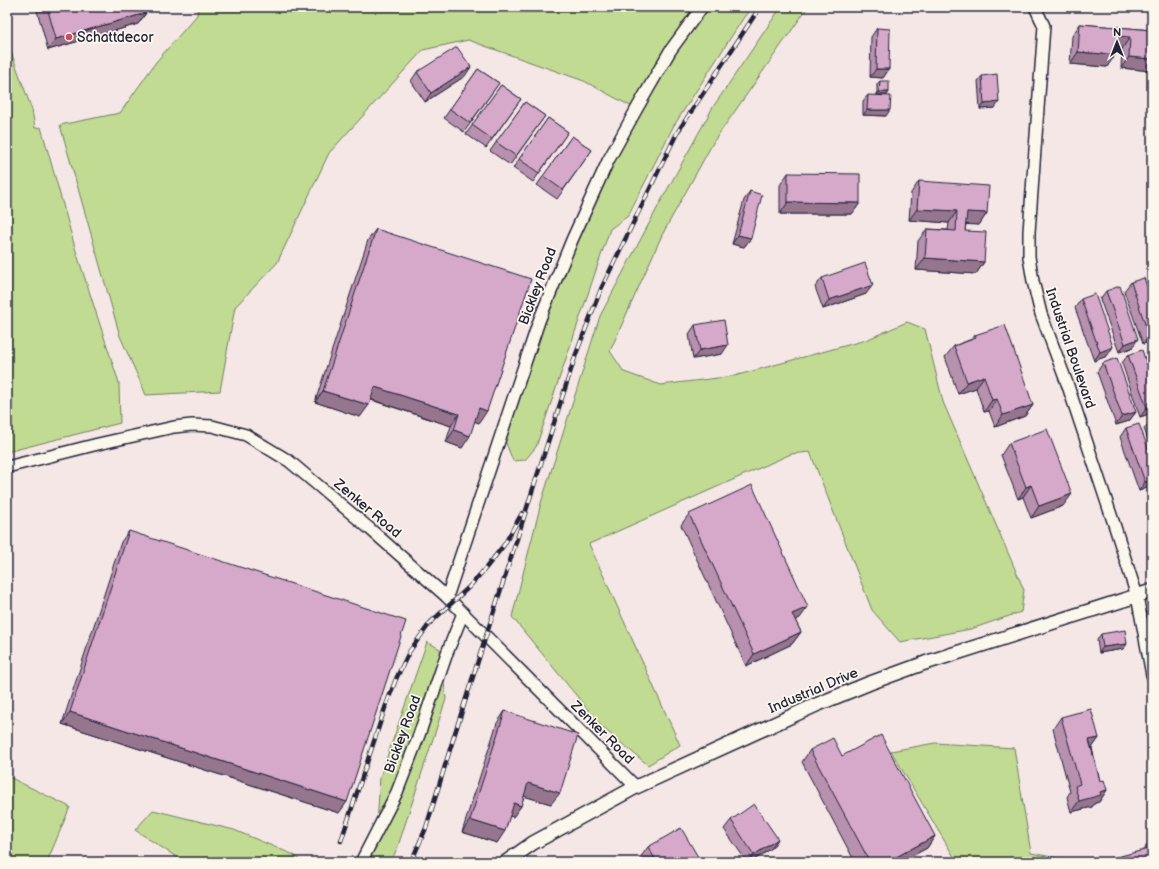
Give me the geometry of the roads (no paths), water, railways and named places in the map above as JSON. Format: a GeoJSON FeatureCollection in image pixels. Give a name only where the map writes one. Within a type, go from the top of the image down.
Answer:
{"type":"FeatureCollection","features":[{"type":"Feature","properties":{"kind":"street","name":"Bickley Road"},"geometry":{"type":"LineString","coordinates":[[447,597],[539,321],[583,213],[608,161],[670,51],[702,7]]}},
{"type":"Feature","properties":{"kind":"street","name":"Industrial Boulevard"},"geometry":{"type":"LineString","coordinates":[[1035,7],[1044,26],[1029,232],[1029,257],[1033,281],[1041,314],[1068,386],[1137,596],[1152,675]]}},
{"type":"Feature","properties":{"kind":"street","name":"Zenker Road"},"geometry":{"type":"LineString","coordinates":[[7,467],[174,426],[212,426],[231,430],[259,441],[289,461],[370,529],[447,597],[636,787]]}},
{"type":"Feature","properties":{"kind":"street","name":"Industrial Drive"},"geometry":{"type":"LineString","coordinates":[[506,862],[533,843],[636,787],[810,708],[870,683],[925,663],[1152,591]]}},
{"type":"Feature","properties":{"kind":"street","name":"Bickley Road"},"geometry":{"type":"LineString","coordinates":[[361,862],[399,785],[419,735],[447,652],[463,612]]}},
{"type":"Feature","properties":{"kind":"railway"},"geometry":{"type":"LineString","coordinates":[[411,862],[426,828],[576,354],[601,289],[677,133],[760,7]]}},
{"type":"Feature","properties":{"kind":"railway"},"geometry":{"type":"LineString","coordinates":[[341,841],[385,708],[396,679],[409,652],[430,623],[469,587],[485,569],[504,545],[522,513]]}},
{"type":"Feature","properties":{"kind":"place","name":"Schattdecor"},"geometry":{"type":"Point","coordinates":[69,37]}}]}
